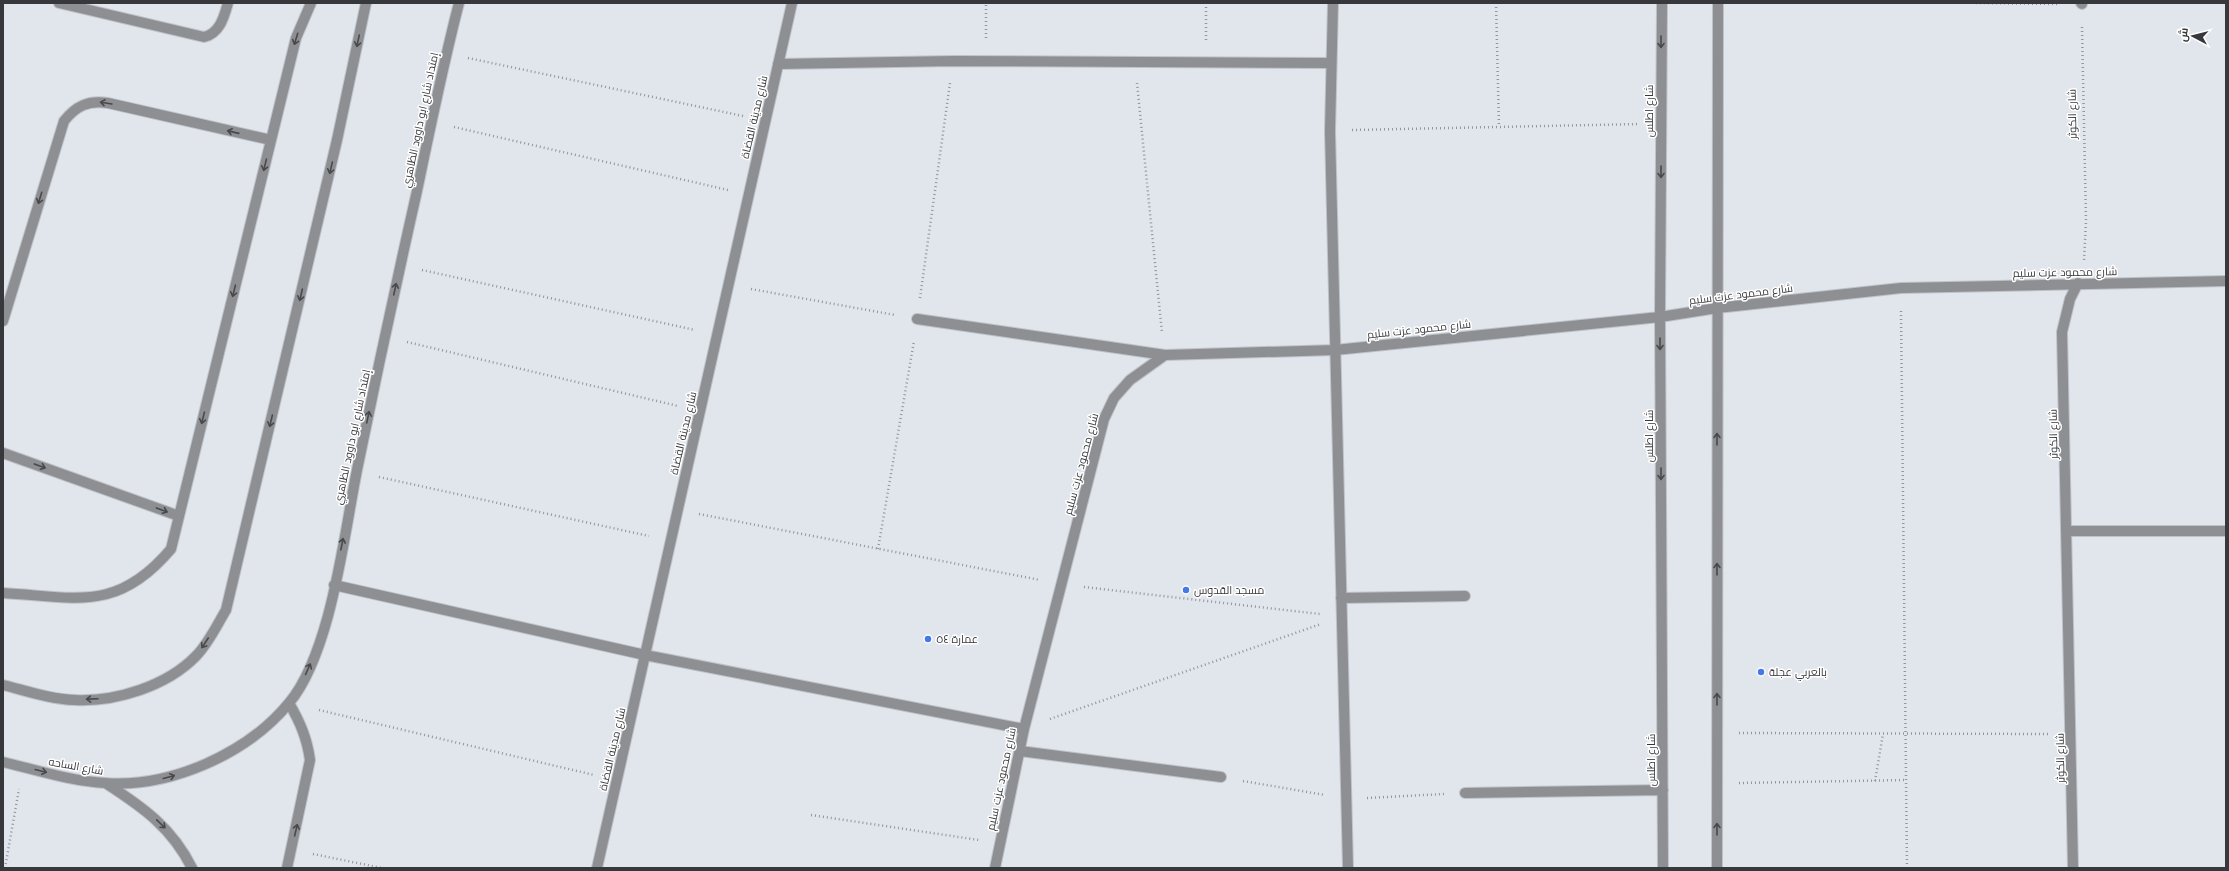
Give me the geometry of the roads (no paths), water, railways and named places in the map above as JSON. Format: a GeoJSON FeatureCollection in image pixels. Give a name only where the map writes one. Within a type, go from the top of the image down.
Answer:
{"type":"FeatureCollection","features":[{"type":"Feature","properties":{"kind":"street"},"geometry":{"type":"LineString","coordinates":[[59,3],[204,37],[213,35],[219,27],[228,3]]}},
{"type":"Feature","properties":{"kind":"street"},"geometry":{"type":"LineString","coordinates":[[3,593],[68,599],[106,595],[125,588],[158,565],[171,549],[296,38],[311,3]]}},
{"type":"Feature","properties":{"kind":"street"},"geometry":{"type":"LineString","coordinates":[[3,685],[50,697],[76,700],[102,699],[128,694],[152,685],[175,672],[196,656],[226,610],[337,140],[366,3]]}},
{"type":"Feature","properties":{"kind":"street","name":"إمتداد شارع ابو داوود الظاهري"},"geometry":{"type":"LineString","coordinates":[[290,703],[303,681],[320,642],[334,585],[400,265],[446,53],[459,3]]}},
{"type":"Feature","properties":{"kind":"street","name":"شارع مدينة القضاة"},"geometry":{"type":"LineString","coordinates":[[597,868],[792,3]]}},
{"type":"Feature","properties":{"kind":"street"},"geometry":{"type":"LineString","coordinates":[[1333,3],[1330,131],[1348,868]]}},
{"type":"Feature","properties":{"kind":"street","name":"شارع اطلس"},"geometry":{"type":"LineString","coordinates":[[1662,3],[1660,317],[1663,868]]}},
{"type":"Feature","properties":{"kind":"street"},"geometry":{"type":"LineString","coordinates":[[1717,868],[1718,3]]}},
{"type":"Feature","properties":{"kind":"street"},"geometry":{"type":"LineString","coordinates":[[778,64],[954,60],[1331,63]]}},
{"type":"Feature","properties":{"kind":"street"},"geometry":{"type":"LineString","coordinates":[[3,321],[64,121],[72,111],[83,104],[96,101],[271,140]]}},
{"type":"Feature","properties":{"kind":"street","name":"شارع محمود عزت سليم"},"geometry":{"type":"LineString","coordinates":[[995,868],[1024,729],[1104,419],[1114,398],[1130,380],[1165,355],[1335,350],[1660,317],[1717,308],[1901,288],[2226,281]]}},
{"type":"Feature","properties":{"kind":"street","name":"شارع الكوثر"},"geometry":{"type":"LineString","coordinates":[[2073,868],[2072,734],[2062,332],[2068,304],[2078,284]]}},
{"type":"Feature","properties":{"kind":"street"},"geometry":{"type":"LineString","coordinates":[[918,319],[1165,355]]}},
{"type":"Feature","properties":{"kind":"street"},"geometry":{"type":"LineString","coordinates":[[3,453],[179,516]]}},
{"type":"Feature","properties":{"kind":"street"},"geometry":{"type":"LineString","coordinates":[[2067,531],[2226,531]]}},
{"type":"Feature","properties":{"kind":"street"},"geometry":{"type":"LineString","coordinates":[[334,585],[645,655],[1024,729]]}},
{"type":"Feature","properties":{"kind":"street"},"geometry":{"type":"LineString","coordinates":[[1342,598],[1466,596]]}},
{"type":"Feature","properties":{"kind":"street"},"geometry":{"type":"LineString","coordinates":[[287,868],[310,760],[308,743],[303,728],[290,703]]}},
{"type":"Feature","properties":{"kind":"street","name":"شارع الساحه"},"geometry":{"type":"LineString","coordinates":[[3,762],[81,781],[107,784],[134,783],[160,779],[188,772],[214,761],[240,746],[290,703]]}},
{"type":"Feature","properties":{"kind":"street"},"geometry":{"type":"LineString","coordinates":[[1020,750],[1221,777]]}},
{"type":"Feature","properties":{"kind":"street"},"geometry":{"type":"LineString","coordinates":[[107,784],[144,808],[166,829],[185,854],[192,868]]}},
{"type":"Feature","properties":{"kind":"street"},"geometry":{"type":"LineString","coordinates":[[1465,793],[1663,790]]}},
{"type":"Feature","properties":{"kind":"place","name":"مسجد القدوس"},"geometry":{"type":"Point","coordinates":[1186,590]}},
{"type":"Feature","properties":{"kind":"place","name":"عمارة ٥٤"},"geometry":{"type":"Point","coordinates":[928,639]}},
{"type":"Feature","properties":{"kind":"place","name":"بالعربي عجلة"},"geometry":{"type":"Point","coordinates":[1761,672]}}]}
